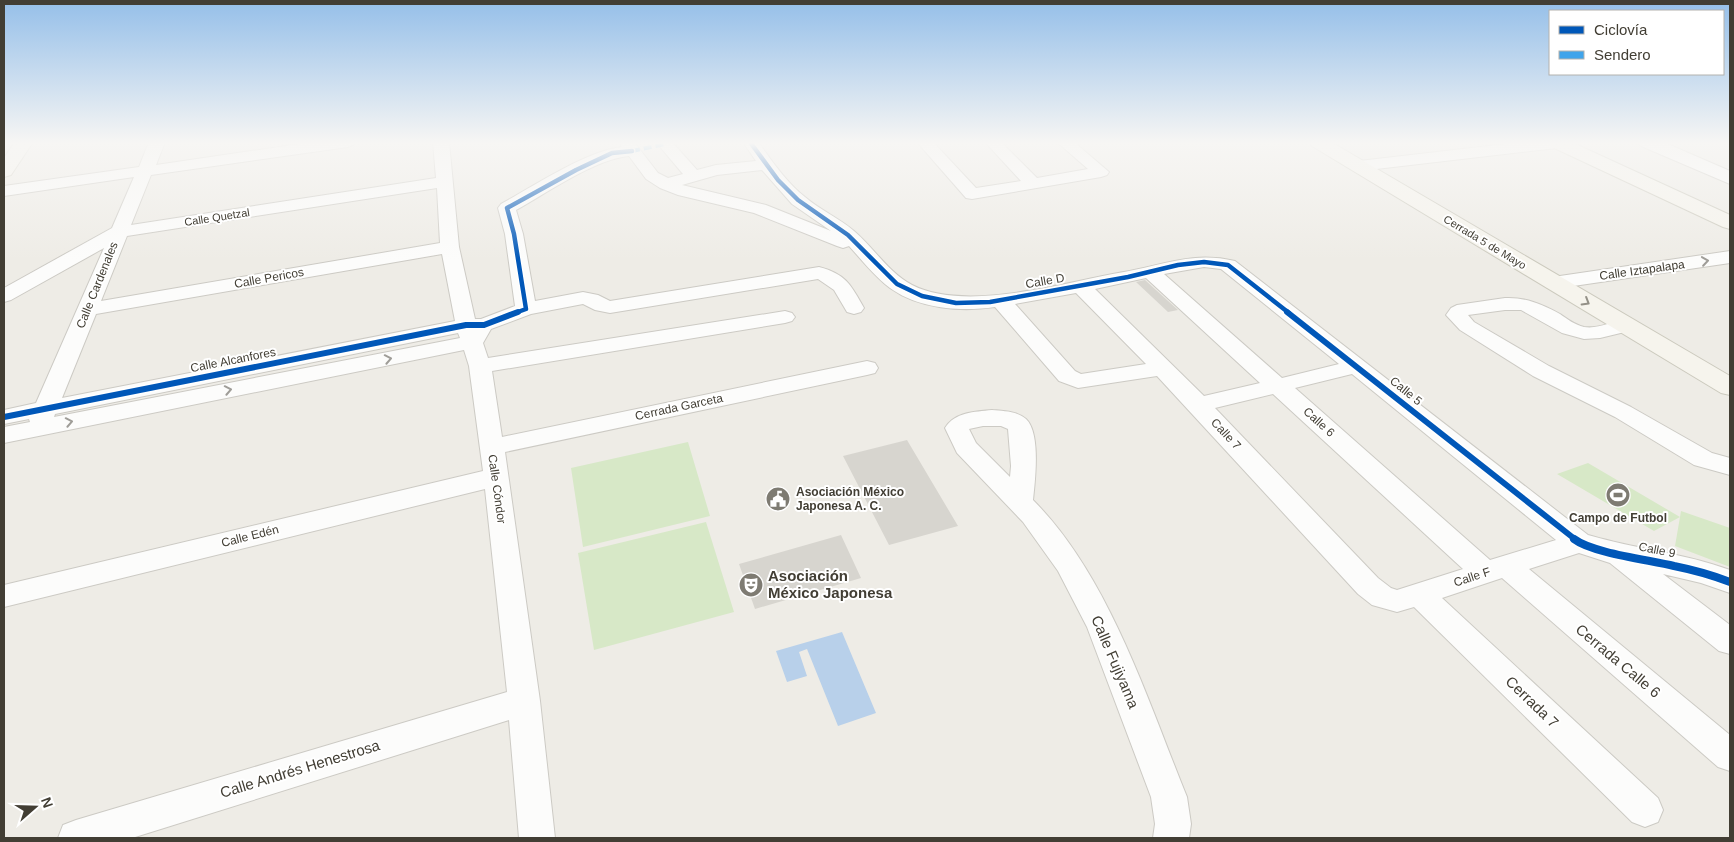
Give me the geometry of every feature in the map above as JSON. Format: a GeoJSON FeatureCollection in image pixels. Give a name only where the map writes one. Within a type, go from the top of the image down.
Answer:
{"type":"FeatureCollection","features":[{"type":"Feature","properties":{"kind":"main road","name":"Cerrada 5 de Mayo"},"geometry":{"type":"LineString","coordinates":[[1384,181],[1730,387]]}},
{"type":"Feature","properties":{"kind":"main road"},"geometry":{"type":"LineString","coordinates":[[1640,181],[1730,223]]}},
{"type":"Feature","properties":{"kind":"street"},"geometry":{"type":"LineString","coordinates":[[4,191],[72,181]]}},
{"type":"Feature","properties":{"kind":"street","name":"Calle Cardenales"},"geometry":{"type":"LineString","coordinates":[[42,418],[140,181]]}},
{"type":"Feature","properties":{"kind":"street"},"geometry":{"type":"LineString","coordinates":[[526,309],[508,208],[558,181]]}},
{"type":"Feature","properties":{"kind":"street"},"geometry":{"type":"LineString","coordinates":[[661,181],[684,191],[760,209],[838,241],[863,248]]}},
{"type":"Feature","properties":{"kind":"street"},"geometry":{"type":"LineString","coordinates":[[666,184],[675,181]]}},
{"type":"Feature","properties":{"kind":"street","name":"Calle D"},"geometry":{"type":"LineString","coordinates":[[781,181],[800,201],[842,230],[863,248],[883,272],[904,289],[925,297],[956,303],[981,304],[1002,301],[1206,260],[1217,261]]}},
{"type":"Feature","properties":{"kind":"street"},"geometry":{"type":"LineString","coordinates":[[960,181],[972,194],[1049,181]]}},
{"type":"Feature","properties":{"kind":"street","name":"Calle Quetzal"},"geometry":{"type":"LineString","coordinates":[[4,296],[118,232],[445,182]]}},
{"type":"Feature","properties":{"kind":"street","name":"Calle Cóndor"},"geometry":{"type":"LineString","coordinates":[[445,182],[450,247],[474,330],[492,447],[524,701],[537,838]]}},
{"type":"Feature","properties":{"kind":"street","name":"Calle Pericos"},"geometry":{"type":"LineString","coordinates":[[87,310],[450,247]]}},
{"type":"Feature","properties":{"kind":"street","name":"Calle Iztapalapa"},"geometry":{"type":"LineString","coordinates":[[1553,283],[1730,257]]}},
{"type":"Feature","properties":{"kind":"street","name":"Calle 5"},"geometry":{"type":"LineString","coordinates":[[1217,261],[1228,265],[1358,366],[1578,543]]}},
{"type":"Feature","properties":{"kind":"street","name":"Calle 6"},"geometry":{"type":"LineString","coordinates":[[1151,272],[1279,385],[1496,569]]}},
{"type":"Feature","properties":{"kind":"street"},"geometry":{"type":"LineString","coordinates":[[4,435],[42,418],[474,330],[526,309],[587,298],[594,300],[599,305],[610,306],[819,273],[831,276],[839,282],[854,308]]}},
{"type":"Feature","properties":{"kind":"street","name":"Calle 7"},"geometry":{"type":"LineString","coordinates":[[1081,286],[1199,405],[1368,586]]}},
{"type":"Feature","properties":{"kind":"street"},"geometry":{"type":"LineString","coordinates":[[1002,301],[1067,376],[1078,381],[1088,381],[1163,368]]}},
{"type":"Feature","properties":{"kind":"street"},"geometry":{"type":"LineString","coordinates":[[1626,326],[1600,332],[1583,333],[1529,307],[1515,303],[1472,308],[1459,311],[1456,315],[1467,326],[1541,371],[1624,412],[1703,459],[1730,467]]}},
{"type":"Feature","properties":{"kind":"street"},"geometry":{"type":"LineString","coordinates":[[480,366],[786,317]]}},
{"type":"Feature","properties":{"kind":"street"},"geometry":{"type":"LineString","coordinates":[[1199,405],[1358,366]]}},
{"type":"Feature","properties":{"kind":"street","name":"Cerrada Garceta"},"geometry":{"type":"LineString","coordinates":[[492,447],[866,368]]}},
{"type":"Feature","properties":{"kind":"street"},"geometry":{"type":"LineString","coordinates":[[4,416],[42,418]]}},
{"type":"Feature","properties":{"kind":"street","name":"Calle Edén"},"geometry":{"type":"LineString","coordinates":[[4,596],[496,477]]}},
{"type":"Feature","properties":{"kind":"street","name":"Calle Fujiyama"},"geometry":{"type":"LineString","coordinates":[[1020,502],[1068,564],[1102,626],[1168,797],[1173,824],[1171,838]]}},
{"type":"Feature","properties":{"kind":"street","name":"Calle 9"},"geometry":{"type":"LineString","coordinates":[[1578,543],[1616,554],[1665,562],[1712,574],[1730,582]]}},
{"type":"Feature","properties":{"kind":"street","name":"Calle F"},"geometry":{"type":"LineString","coordinates":[[1368,586],[1382,597],[1397,601],[1578,543]]}},
{"type":"Feature","properties":{"kind":"street"},"geometry":{"type":"LineString","coordinates":[[1616,554],[1730,642]]}},
{"type":"Feature","properties":{"kind":"street","name":"Cerrada Calle 6"},"geometry":{"type":"LineString","coordinates":[[1496,569],[1730,756]]}},
{"type":"Feature","properties":{"kind":"street","name":"Cerrada 7"},"geometry":{"type":"LineString","coordinates":[[1419,594],[1645,810]]}},
{"type":"Feature","properties":{"kind":"street","name":"Calle Andrés Henestrosa"},"geometry":{"type":"LineString","coordinates":[[76,838],[524,701]]}},
{"type":"Feature","properties":{"kind":"green space"},"geometry":{"type":"Polygon","coordinates":[[[688,442],[710,516],[583,547],[571,468],[688,442]]]}},
{"type":"Feature","properties":{"kind":"green space","name":"Campo de Futbol"},"geometry":{"type":"Polygon","coordinates":[[[1588,463],[1680,517],[1654,531],[1557,474],[1588,463]]]}},
{"type":"Feature","properties":{"kind":"green space"},"geometry":{"type":"Polygon","coordinates":[[[1681,511],[1730,528],[1730,567],[1675,546],[1681,511]]]}},
{"type":"Feature","properties":{"kind":"green space"},"geometry":{"type":"Polygon","coordinates":[[[706,522],[734,612],[594,650],[578,553],[706,522]]]}},
{"type":"Feature","properties":{"kind":"water"},"geometry":{"type":"Polygon","coordinates":[[[842,632],[876,713],[838,726],[807,649],[799,652],[807,676],[787,682],[776,651],[842,632]]]}},
{"type":"Feature","properties":{"kind":"building"},"geometry":{"type":"Polygon","coordinates":[[[1145,280],[1178,310],[1168,312],[1136,282],[1145,280]]]}},
{"type":"Feature","properties":{"kind":"building"},"geometry":{"type":"Polygon","coordinates":[[[907,440],[958,526],[889,545],[843,456],[907,440]]]}},
{"type":"Feature","properties":{"kind":"building"},"geometry":{"type":"Polygon","coordinates":[[[841,535],[861,578],[755,609],[739,564],[841,535]]]}},
{"type":"Feature","properties":{"kind":"cycle path","name":"Calle Alcanfores"},"geometry":{"type":"LineString","coordinates":[[4,417],[466,325],[484,325],[526,309],[514,234],[507,208],[555,181]]}},
{"type":"Feature","properties":{"kind":"cycle path"},"geometry":{"type":"LineString","coordinates":[[780,181],[804,205],[855,241],[897,284],[922,296],[939,301],[956,303],[990,302],[1128,277],[1165,267],[1204,262],[1217,262],[1228,265],[1579,543],[1616,554],[1688,568],[1730,582]]}},
{"type":"Feature","properties":{"kind":"place","name":"Campo de Futbol"},"geometry":{"type":"Point","coordinates":[1618,495]}},
{"type":"Feature","properties":{"kind":"place","name":"Asociación México Japonesa A. C."},"geometry":{"type":"Point","coordinates":[778,499]}},
{"type":"Feature","properties":{"kind":"place","name":"Asociación México Japonesa"},"geometry":{"type":"Point","coordinates":[751,585]}}]}
